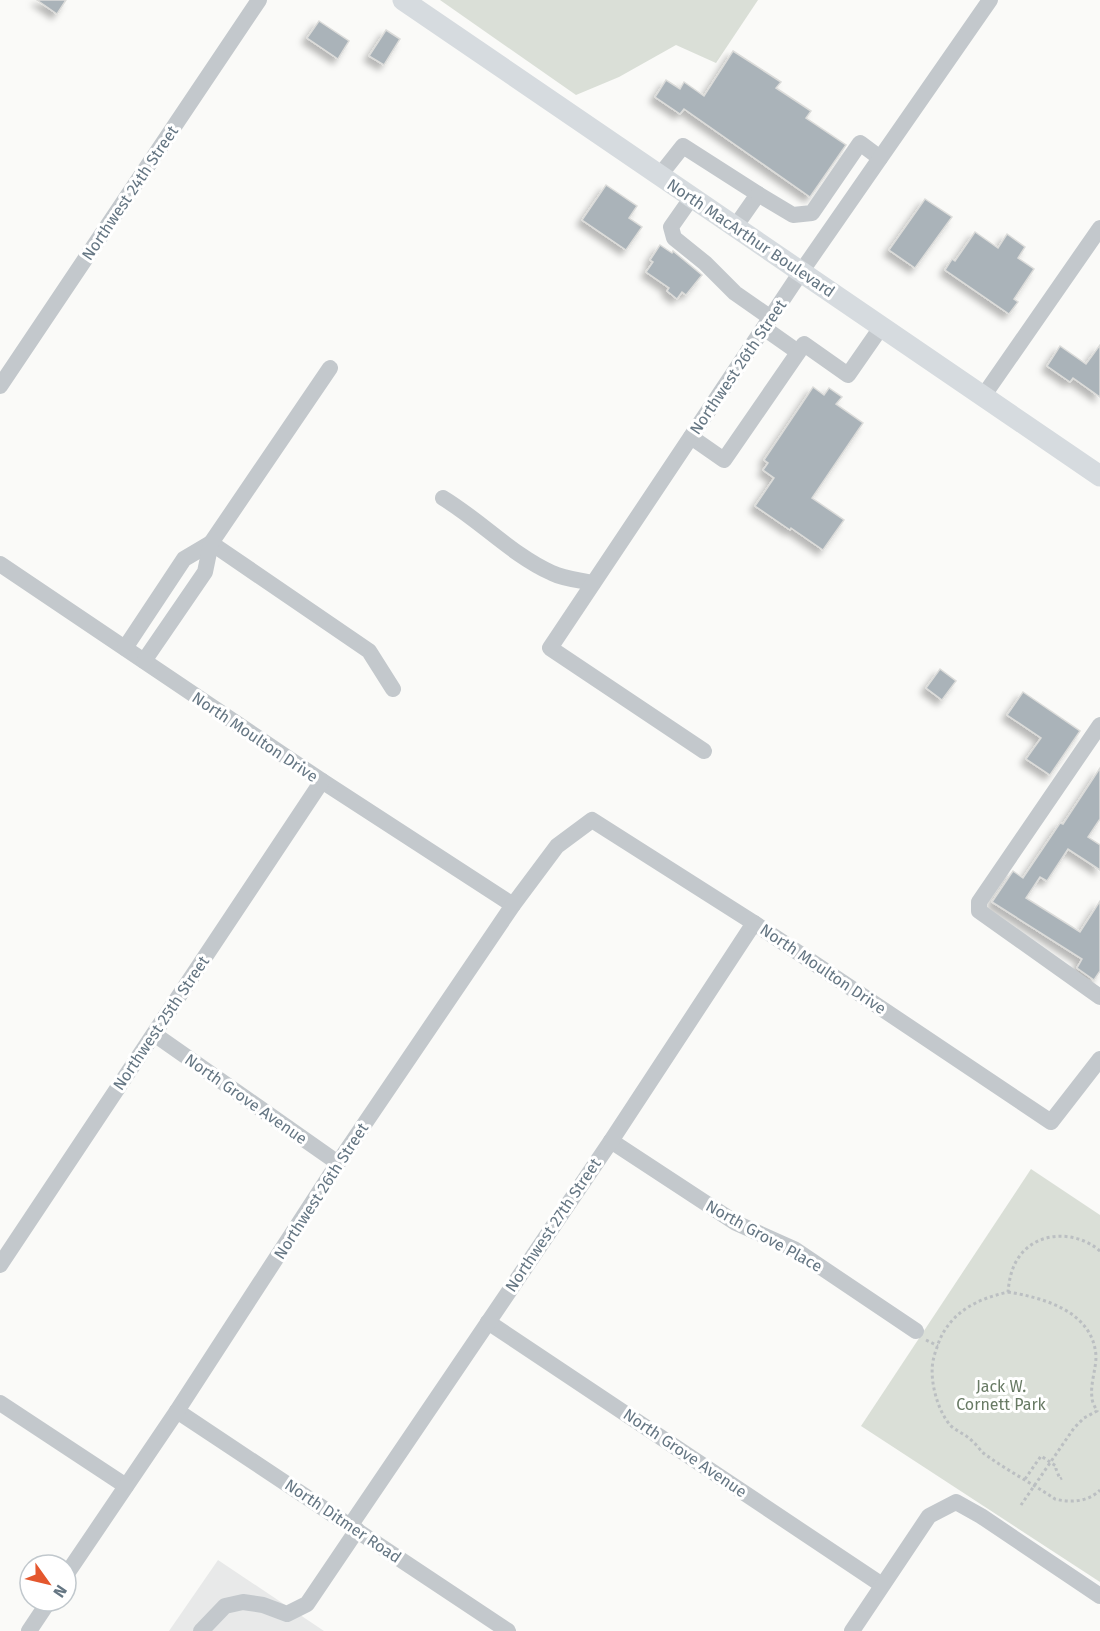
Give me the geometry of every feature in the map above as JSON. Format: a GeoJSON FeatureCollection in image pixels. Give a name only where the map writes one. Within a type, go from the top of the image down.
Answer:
{"type":"FeatureCollection","features":[{"type":"Feature","properties":{"kind":"main road","name":"North MacArthur Boulevard"},"geometry":{"type":"LineString","coordinates":[[403,0],[1100,476]]}},
{"type":"Feature","properties":{"kind":"street","name":"Northwest 24th Street"},"geometry":{"type":"LineString","coordinates":[[0,387],[259,0]]}},
{"type":"Feature","properties":{"kind":"street","name":"Northwest 26th Street"},"geometry":{"type":"LineString","coordinates":[[704,751],[550,648],[801,272],[990,0]]}},
{"type":"Feature","properties":{"kind":"street"},"geometry":{"type":"LineString","coordinates":[[660,176],[683,146],[793,215],[812,213],[860,143],[880,158]]}},
{"type":"Feature","properties":{"kind":"street"},"geometry":{"type":"LineString","coordinates":[[735,227],[758,194]]}},
{"type":"Feature","properties":{"kind":"street"},"geometry":{"type":"LineString","coordinates":[[692,197],[671,227],[674,238],[705,262],[798,352]]}},
{"type":"Feature","properties":{"kind":"street"},"geometry":{"type":"LineString","coordinates":[[984,395],[1100,228]]}},
{"type":"Feature","properties":{"kind":"street"},"geometry":{"type":"LineString","coordinates":[[691,437],[724,460],[804,344],[848,375],[882,327]]}},
{"type":"Feature","properties":{"kind":"street"},"geometry":{"type":"LineString","coordinates":[[144,662],[205,572],[211,543],[330,368]]}},
{"type":"Feature","properties":{"kind":"street"},"geometry":{"type":"LineString","coordinates":[[443,498],[535,564],[554,574],[593,583]]}},
{"type":"Feature","properties":{"kind":"street"},"geometry":{"type":"LineString","coordinates":[[125,648],[184,559],[211,543]]}},
{"type":"Feature","properties":{"kind":"street"},"geometry":{"type":"LineString","coordinates":[[211,543],[369,651],[393,689]]}},
{"type":"Feature","properties":{"kind":"street","name":"North Moulton Drive"},"geometry":{"type":"LineString","coordinates":[[0,564],[322,782],[513,905]]}},
{"type":"Feature","properties":{"kind":"street"},"geometry":{"type":"LineString","coordinates":[[164,589],[184,602]]}},
{"type":"Feature","properties":{"kind":"street"},"geometry":{"type":"LineString","coordinates":[[1100,724],[978,906],[979,911],[1100,997]]}},
{"type":"Feature","properties":{"kind":"street","name":"Northwest 25th Street"},"geometry":{"type":"LineString","coordinates":[[0,1264],[322,782]]}},
{"type":"Feature","properties":{"kind":"street","name":"Northwest 26th Street"},"geometry":{"type":"LineString","coordinates":[[78,1557],[177,1411],[338,1163],[513,905],[557,846],[592,820]]}},
{"type":"Feature","properties":{"kind":"street","name":"North Moulton Drive"},"geometry":{"type":"LineString","coordinates":[[592,820],[754,923],[1051,1122],[1100,1059]]}},
{"type":"Feature","properties":{"kind":"street","name":"Northwest 27th Street"},"geometry":{"type":"LineString","coordinates":[[201,1631],[225,1606],[243,1602],[263,1605],[287,1614],[307,1604],[488,1322],[754,923]]}},
{"type":"Feature","properties":{"kind":"street","name":"North Grove Avenue"},"geometry":{"type":"LineString","coordinates":[[154,1035],[338,1163]]}},
{"type":"Feature","properties":{"kind":"street","name":"North Grove Place"},"geometry":{"type":"LineString","coordinates":[[610,1141],[736,1223],[794,1250],[916,1331]]}},
{"type":"Feature","properties":{"kind":"street","name":"North Grove Avenue"},"geometry":{"type":"LineString","coordinates":[[488,1322],[882,1585]]}},
{"type":"Feature","properties":{"kind":"street"},"geometry":{"type":"LineString","coordinates":[[0,1403],[126,1486]]}},
{"type":"Feature","properties":{"kind":"street","name":"North Ditmer Road"},"geometry":{"type":"LineString","coordinates":[[177,1411],[508,1631]]}},
{"type":"Feature","properties":{"kind":"street"},"geometry":{"type":"LineString","coordinates":[[852,1631],[929,1516],[956,1502],[981,1516],[1100,1596]]}},
{"type":"Feature","properties":{"kind":"street"},"geometry":{"type":"LineString","coordinates":[[29,1631],[41,1613]]}},
{"type":"Feature","properties":{"kind":"path"},"geometry":{"type":"LineString","coordinates":[[1008,1292],[1011,1272],[1017,1259],[1026,1248],[1036,1242],[1062,1235],[1084,1241],[1100,1251]]}},
{"type":"Feature","properties":{"kind":"path"},"geometry":{"type":"LineString","coordinates":[[1021,1505],[1034,1485],[1074,1428],[1084,1418],[1099,1412],[1092,1398],[1096,1357],[1089,1331],[1078,1318],[1064,1308],[1035,1297],[1008,1292],[978,1301],[963,1309],[940,1338],[933,1358],[933,1387],[938,1403],[956,1431],[972,1441],[984,1454],[1034,1485],[1055,1499],[1068,1502],[1084,1500],[1100,1490]]}},
{"type":"Feature","properties":{"kind":"path"},"geometry":{"type":"LineString","coordinates":[[1024,1479],[1041,1456],[1056,1466],[1060,1479],[1062,1478]]}},
{"type":"Feature","properties":{"kind":"shaded area"},"geometry":{"type":"Polygon","coordinates":[[[218,1560],[324,1631],[169,1631],[218,1560]]]}},
{"type":"Feature","properties":{"kind":"green space"},"geometry":{"type":"Polygon","coordinates":[[[440,0],[758,0],[716,63],[676,45],[619,77],[576,95],[440,0]]]}},
{"type":"Feature","properties":{"kind":"green space","name":"Jack W. Cornett Park"},"geometry":{"type":"Polygon","coordinates":[[[1031,1169],[1100,1215],[1100,1582],[861,1426],[1031,1169]]]}},
{"type":"Feature","properties":{"kind":"building"},"geometry":{"type":"Polygon","coordinates":[[[37,0],[66,0],[57,14],[37,0]]]}},
{"type":"Feature","properties":{"kind":"building"},"geometry":{"type":"Polygon","coordinates":[[[319,21],[349,41],[338,59],[307,38],[319,21]]]}},
{"type":"Feature","properties":{"kind":"building"},"geometry":{"type":"Polygon","coordinates":[[[386,30],[400,39],[384,65],[369,56],[386,30]]]}},
{"type":"Feature","properties":{"kind":"building"},"geometry":{"type":"Polygon","coordinates":[[[733,51],[781,82],[776,88],[811,111],[806,118],[846,145],[810,197],[684,109],[680,114],[655,97],[666,80],[680,89],[684,82],[704,96],[733,51]]]}},
{"type":"Feature","properties":{"kind":"building"},"geometry":{"type":"Polygon","coordinates":[[[606,185],[637,206],[629,218],[642,227],[626,250],[582,220],[606,185]]]}},
{"type":"Feature","properties":{"kind":"building"},"geometry":{"type":"Polygon","coordinates":[[[925,199],[952,217],[915,268],[889,250],[925,199]]]}},
{"type":"Feature","properties":{"kind":"building"},"geometry":{"type":"Polygon","coordinates":[[[975,232],[998,248],[1007,234],[1025,247],[1018,258],[1034,269],[1014,299],[1018,302],[1009,314],[945,270],[952,259],[955,261],[975,232]]]}},
{"type":"Feature","properties":{"kind":"building"},"geometry":{"type":"Polygon","coordinates":[[[660,245],[672,253],[673,251],[702,275],[686,295],[682,292],[677,299],[667,291],[669,288],[646,272],[653,262],[650,260],[660,245]]]}},
{"type":"Feature","properties":{"kind":"building"},"geometry":{"type":"Polygon","coordinates":[[[1100,345],[1100,397],[1073,378],[1070,382],[1047,366],[1060,346],[1086,364],[1100,345]]]}},
{"type":"Feature","properties":{"kind":"building"},"geometry":{"type":"Polygon","coordinates":[[[813,387],[824,395],[829,388],[842,397],[836,404],[863,423],[812,498],[844,520],[823,550],[755,506],[774,478],[763,470],[768,463],[764,460],[813,387]]]}},
{"type":"Feature","properties":{"kind":"building"},"geometry":{"type":"Polygon","coordinates":[[[940,669],[956,681],[942,700],[926,688],[940,669]]]}},
{"type":"Feature","properties":{"kind":"building"},"geometry":{"type":"Polygon","coordinates":[[[1023,692],[1080,731],[1050,775],[1026,759],[1041,738],[1007,715],[1023,692]]]}},
{"type":"Feature","properties":{"kind":"building"},"geometry":{"type":"Polygon","coordinates":[[[1100,768],[1100,819],[1088,837],[1100,845],[1100,870],[1068,849],[1047,881],[1040,877],[1026,898],[1080,932],[1100,901],[1100,971],[1094,980],[1077,968],[1082,959],[992,902],[1013,871],[1023,878],[1060,823],[1063,824],[1100,768]]]}}]}
